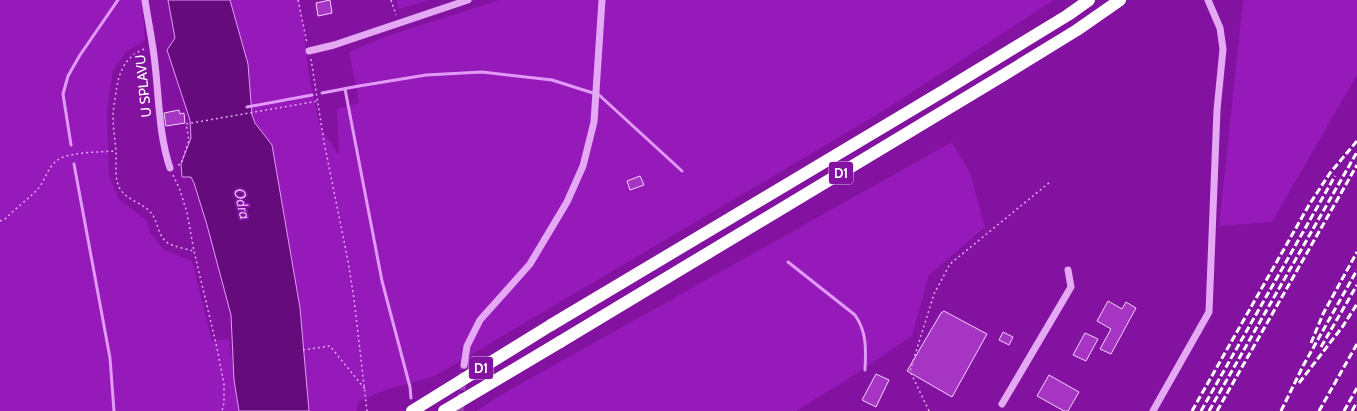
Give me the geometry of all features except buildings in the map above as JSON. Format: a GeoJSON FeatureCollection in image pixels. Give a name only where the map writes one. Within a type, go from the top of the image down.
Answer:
{"type":"FeatureCollection","features":[{"type":"Feature","properties":{"kind":"highway","name":"D1"},"geometry":{"type":"LineString","coordinates":[[412,411],[551,325],[957,83],[1068,15],[1089,0]]}},
{"type":"Feature","properties":{"kind":"highway","name":"D1"},"geometry":{"type":"LineString","coordinates":[[444,411],[1009,72],[1077,30],[1120,0]]}},
{"type":"Feature","properties":{"kind":"street","name":"U SPLAVU"},"geometry":{"type":"LineString","coordinates":[[145,0],[152,47],[160,124],[170,168]]}},
{"type":"Feature","properties":{"kind":"street"},"geometry":{"type":"LineString","coordinates":[[309,52],[468,0]]}},
{"type":"Feature","properties":{"kind":"street"},"geometry":{"type":"LineString","coordinates":[[464,365],[467,346],[480,320],[530,264],[567,202],[583,166],[594,122],[602,0]]}},
{"type":"Feature","properties":{"kind":"street"},"geometry":{"type":"LineString","coordinates":[[1153,411],[1209,312],[1217,110],[1223,49],[1220,28],[1208,0]]}},
{"type":"Feature","properties":{"kind":"street"},"geometry":{"type":"LineString","coordinates":[[1002,404],[1071,287],[1068,270]]}},
{"type":"Feature","properties":{"kind":"path"},"geometry":{"type":"LineString","coordinates":[[298,0],[318,101],[319,117],[348,261],[367,411]]}},
{"type":"Feature","properties":{"kind":"path"},"geometry":{"type":"LineString","coordinates":[[391,0],[398,23]]}},
{"type":"Feature","properties":{"kind":"path"},"geometry":{"type":"LineString","coordinates":[[152,47],[136,53],[122,68],[118,78],[113,117],[116,151],[116,179],[127,198],[143,206],[151,213],[156,221],[160,233],[167,242],[194,251]]}},
{"type":"Feature","properties":{"kind":"path"},"geometry":{"type":"LineString","coordinates":[[181,164],[189,140],[186,124],[318,101]]}},
{"type":"Feature","properties":{"kind":"path"},"geometry":{"type":"LineString","coordinates":[[0,222],[38,189],[47,171],[61,158],[116,151]]}},
{"type":"Feature","properties":{"kind":"path"},"geometry":{"type":"LineString","coordinates":[[170,168],[180,190],[185,207],[217,348],[222,377],[224,403],[222,411]]}},
{"type":"Feature","properties":{"kind":"path"},"geometry":{"type":"LineString","coordinates":[[930,411],[910,371],[934,294],[950,264],[1050,182]]}},
{"type":"Feature","properties":{"kind":"path"},"geometry":{"type":"LineString","coordinates":[[304,350],[330,346],[365,389]]}},
{"type":"Feature","properties":{"kind":"shaded area"},"geometry":{"type":"Polygon","coordinates":[[[0,0],[145,0],[143,14],[145,40],[126,52],[113,70],[107,111],[109,176],[119,199],[146,220],[151,234],[164,250],[192,261],[212,341],[229,339],[239,411],[0,411],[0,0]]]}},
{"type":"Feature","properties":{"kind":"shaded area"},"geometry":{"type":"Polygon","coordinates":[[[230,0],[300,0],[309,76],[320,126],[339,155],[337,109],[359,103],[349,52],[384,37],[499,0],[1054,0],[880,113],[435,376],[388,389],[357,402],[357,411],[309,411],[300,308],[272,145],[255,123],[252,115],[248,64],[230,0]]]}},
{"type":"Feature","properties":{"kind":"shaded area"},"geometry":{"type":"Polygon","coordinates":[[[396,0],[429,0],[399,9],[396,0]]]}},
{"type":"Feature","properties":{"kind":"shaded area"},"geometry":{"type":"Polygon","coordinates":[[[1243,0],[1357,0],[1357,75],[1272,222],[1219,226],[1243,0]]]}},
{"type":"Feature","properties":{"kind":"shaded area"},"geometry":{"type":"Polygon","coordinates":[[[952,142],[970,173],[985,227],[929,275],[912,336],[845,381],[796,411],[476,411],[508,391],[952,142]]]}},
{"type":"Feature","properties":{"kind":"water","name":"Odra"},"geometry":{"type":"Polygon","coordinates":[[[168,0],[230,0],[248,64],[252,115],[255,123],[272,145],[300,308],[309,411],[239,411],[234,380],[231,315],[194,183],[191,177],[182,177],[181,164],[191,138],[190,120],[167,50],[175,38],[168,0]]]}},
{"type":"Feature","properties":{"kind":"waterway"},"geometry":{"type":"LineString","coordinates":[[71,145],[63,94],[68,76],[80,55],[118,0]]}},
{"type":"Feature","properties":{"kind":"waterway"},"geometry":{"type":"LineString","coordinates":[[322,93],[426,75],[482,72],[552,80],[593,93]]}},
{"type":"Feature","properties":{"kind":"waterway"},"geometry":{"type":"LineString","coordinates":[[345,89],[382,281],[410,387],[411,398]]}},
{"type":"Feature","properties":{"kind":"waterway"},"geometry":{"type":"LineString","coordinates":[[598,94],[682,171]]}},
{"type":"Feature","properties":{"kind":"waterway"},"geometry":{"type":"LineString","coordinates":[[247,107],[312,95]]}},
{"type":"Feature","properties":{"kind":"waterway"},"geometry":{"type":"LineString","coordinates":[[74,164],[110,358],[114,411]]}},
{"type":"Feature","properties":{"kind":"waterway"},"geometry":{"type":"LineString","coordinates":[[788,262],[855,315],[864,335],[865,370]]}},
{"type":"Feature","properties":{"kind":"tunnel"},"geometry":{"type":"LineString","coordinates":[[460,411],[464,365]]}},
{"type":"Feature","properties":{"kind":"railway"},"geometry":{"type":"LineString","coordinates":[[1192,411],[1309,205],[1330,173],[1357,141]]}},
{"type":"Feature","properties":{"kind":"railway"},"geometry":{"type":"LineString","coordinates":[[1209,411],[1357,152]]}},
{"type":"Feature","properties":{"kind":"railway"},"geometry":{"type":"LineString","coordinates":[[1217,411],[1357,165]]}},
{"type":"Feature","properties":{"kind":"railway"},"geometry":{"type":"LineString","coordinates":[[1201,411],[1335,176]]}},
{"type":"Feature","properties":{"kind":"railway"},"geometry":{"type":"LineString","coordinates":[[1311,343],[1323,314],[1357,252]]}},
{"type":"Feature","properties":{"kind":"railway"},"geometry":{"type":"LineString","coordinates":[[1281,411],[1303,366],[1357,270]]}},
{"type":"Feature","properties":{"kind":"railway"},"geometry":{"type":"LineString","coordinates":[[1321,347],[1357,285]]}},
{"type":"Feature","properties":{"kind":"railway"},"geometry":{"type":"LineString","coordinates":[[1299,383],[1343,326],[1357,304]]}},
{"type":"Feature","properties":{"kind":"railway"},"geometry":{"type":"LineString","coordinates":[[1319,411],[1357,344]]}},
{"type":"Feature","properties":{"kind":"railway"},"geometry":{"type":"LineString","coordinates":[[1344,411],[1357,388]]}},
{"type":"Feature","properties":{"kind":"railway"},"geometry":{"type":"LineString","coordinates":[[1352,411],[1357,402]]}}]}
